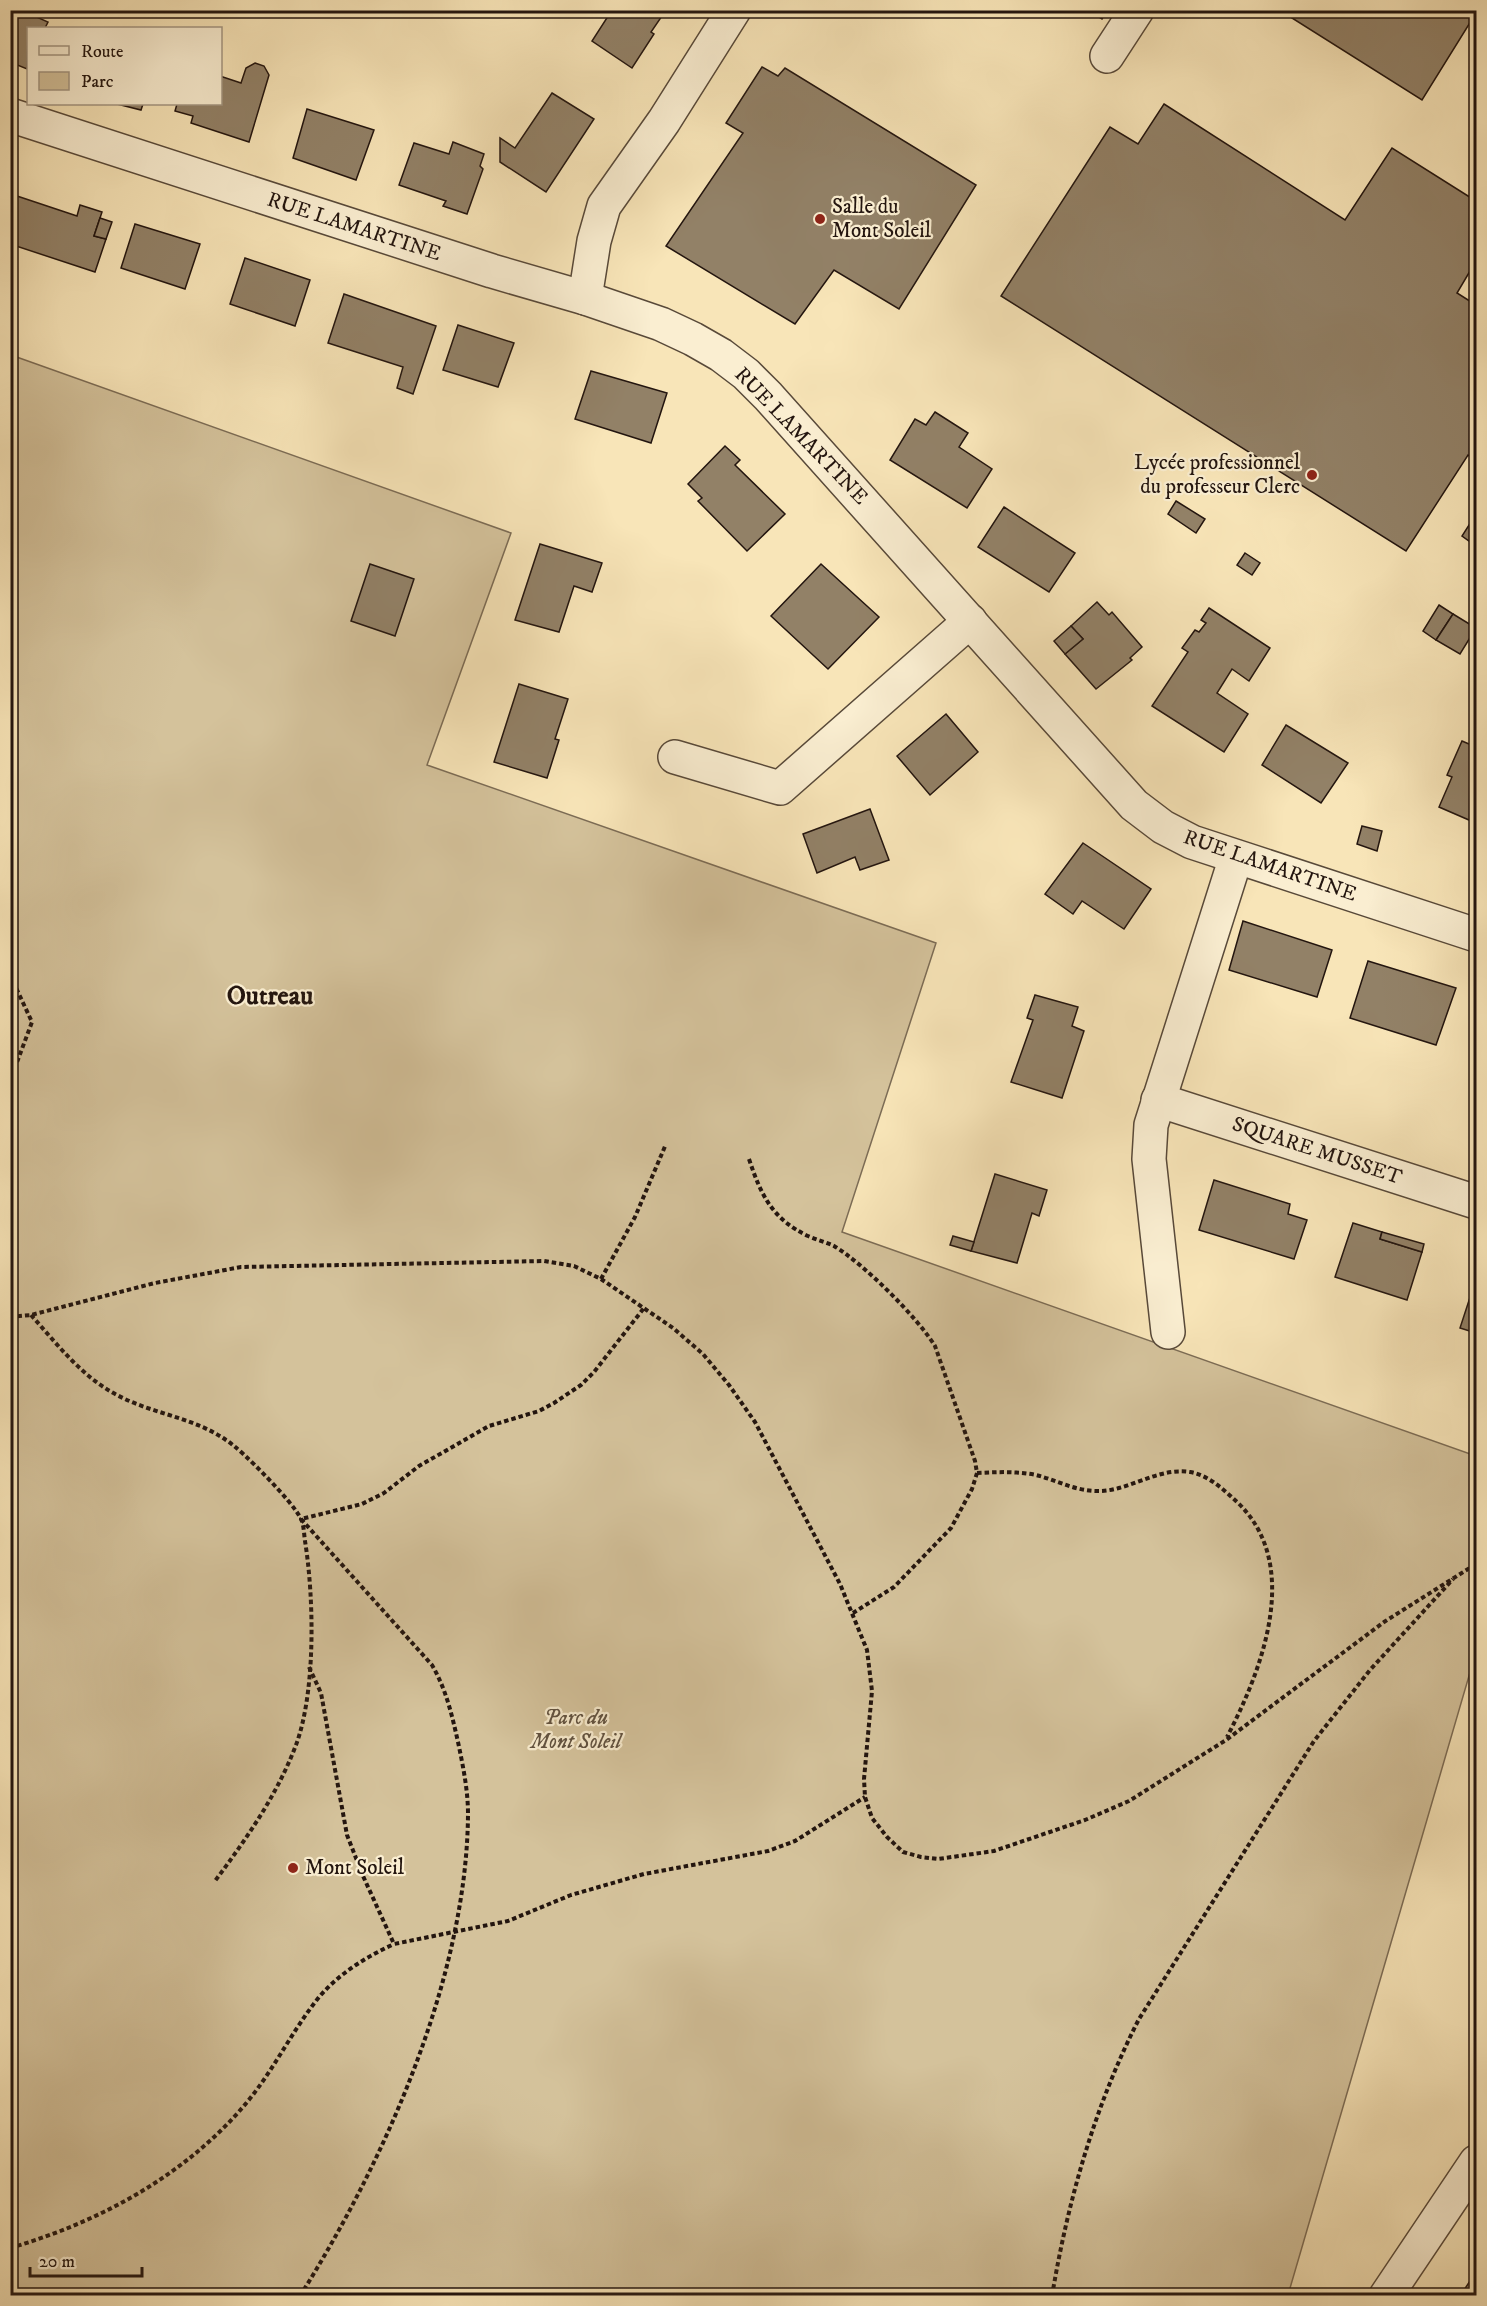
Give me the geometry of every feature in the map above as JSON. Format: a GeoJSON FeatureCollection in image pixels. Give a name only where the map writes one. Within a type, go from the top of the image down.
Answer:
{"type":"FeatureCollection","features":[{"type":"Feature","properties":{"kind":"street"},"geometry":{"type":"LineString","coordinates":[[585,298],[594,241],[604,206],[664,121],[734,10]]}},
{"type":"Feature","properties":{"kind":"street"},"geometry":{"type":"LineString","coordinates":[[1107,56],[1137,10]]}},
{"type":"Feature","properties":{"kind":"street","name":"RUE LAMARTINE"},"geometry":{"type":"LineString","coordinates":[[10,115],[480,267],[585,298],[661,324],[693,339],[721,355],[746,374],[768,396],[1134,805],[1176,834],[1192,842],[1476,935]]}},
{"type":"Feature","properties":{"kind":"street"},"geometry":{"type":"LineString","coordinates":[[675,757],[780,788],[970,621]]}},
{"type":"Feature","properties":{"kind":"street"},"geometry":{"type":"LineString","coordinates":[[1168,1332],[1149,1159],[1151,1125],[1236,857]]}},
{"type":"Feature","properties":{"kind":"street","name":"SQUARE MUSSET"},"geometry":{"type":"LineString","coordinates":[[1158,1100],[1476,1202]]}},
{"type":"Feature","properties":{"kind":"street"},"geometry":{"type":"LineString","coordinates":[[1386,2295],[1476,2162]]}},
{"type":"Feature","properties":{"kind":"path"},"geometry":{"type":"LineString","coordinates":[[10,975],[32,1022],[10,1081]]}},
{"type":"Feature","properties":{"kind":"path"},"geometry":{"type":"LineString","coordinates":[[601,1279],[635,1217],[666,1144]]}},
{"type":"Feature","properties":{"kind":"path"},"geometry":{"type":"LineString","coordinates":[[748,1159],[764,1199],[778,1217],[792,1228],[833,1246],[850,1258],[895,1299],[928,1334],[936,1346],[975,1461],[977,1473],[967,1501],[951,1528],[894,1587],[853,1613]]}},
{"type":"Feature","properties":{"kind":"path"},"geometry":{"type":"LineString","coordinates":[[10,1317],[31,1315],[155,1283],[241,1267],[544,1261],[574,1266],[601,1279],[644,1308],[703,1354],[729,1385],[755,1422],[853,1613],[867,1650],[872,1691],[864,1779],[865,1797],[872,1818],[903,1852],[921,1857],[938,1859],[994,1851],[1085,1820],[1129,1801],[1226,1740],[1384,1622],[1476,1564]]}},
{"type":"Feature","properties":{"kind":"path"},"geometry":{"type":"LineString","coordinates":[[301,1519],[362,1504],[384,1493],[419,1466],[489,1426],[539,1411],[554,1403],[581,1385],[594,1372],[644,1308]]}},
{"type":"Feature","properties":{"kind":"path"},"geometry":{"type":"LineString","coordinates":[[31,1315],[95,1382],[118,1396],[195,1424],[226,1440],[250,1460],[432,1665],[441,1681],[464,1771],[468,1813],[460,1906],[455,1932],[431,2020],[388,2130],[331,2247],[300,2295]]}},
{"type":"Feature","properties":{"kind":"path"},"geometry":{"type":"LineString","coordinates":[[977,1473],[1024,1473],[1080,1489],[1096,1491],[1119,1488],[1160,1475],[1191,1472],[1211,1481],[1252,1517],[1263,1539],[1273,1583],[1273,1603],[1262,1652],[1244,1704],[1226,1740]]}},
{"type":"Feature","properties":{"kind":"path"},"geometry":{"type":"LineString","coordinates":[[215,1881],[249,1835],[279,1787],[297,1742],[306,1702],[311,1622],[308,1560],[301,1519]]}},
{"type":"Feature","properties":{"kind":"path"},"geometry":{"type":"LineString","coordinates":[[1052,2295],[1064,2235],[1092,2128],[1120,2055],[1139,2019],[1314,1742],[1370,1670],[1457,1575]]}},
{"type":"Feature","properties":{"kind":"path"},"geometry":{"type":"LineString","coordinates":[[309,1667],[321,1693],[347,1835],[394,1944]]}},
{"type":"Feature","properties":{"kind":"path"},"geometry":{"type":"LineString","coordinates":[[10,2248],[69,2228],[129,2199],[164,2177],[230,2121],[246,2103],[264,2081],[322,1995],[358,1963],[394,1944],[508,1921],[571,1895],[644,1874],[768,1851],[795,1841],[865,1797]]}},
{"type":"Feature","properties":{"kind":"green space","name":"Parc du Mont Soleil"},"geometry":{"type":"Polygon","coordinates":[[[11,355],[511,533],[427,765],[936,943],[842,1232],[1476,1456],[1476,1652],[1288,2295],[11,2295],[11,355]]]}},
{"type":"Feature","properties":{"kind":"building"},"geometry":{"type":"Polygon","coordinates":[[[10,10],[21,10],[48,22],[46,27],[27,27],[27,69],[10,62],[10,10]]]}},
{"type":"Feature","properties":{"kind":"building"},"geometry":{"type":"Polygon","coordinates":[[[612,10],[654,10],[662,16],[651,32],[654,34],[632,68],[592,41],[612,10]]]}},
{"type":"Feature","properties":{"kind":"building"},"geometry":{"type":"Polygon","coordinates":[[[1088,10],[1107,10],[1102,19],[1088,10]]]}},
{"type":"Feature","properties":{"kind":"building"},"geometry":{"type":"Polygon","coordinates":[[[1286,10],[1476,10],[1476,13],[1422,100],[1284,13],[1286,10]]]}},
{"type":"Feature","properties":{"kind":"building"},"geometry":{"type":"Polygon","coordinates":[[[255,63],[264,66],[269,75],[249,142],[191,123],[193,116],[175,111],[177,105],[222,105],[222,77],[241,83],[246,68],[255,63]]]}},
{"type":"Feature","properties":{"kind":"building","name":"Salle du Mont Soleil"},"geometry":{"type":"Polygon","coordinates":[[[762,67],[778,76],[785,68],[976,185],[899,309],[834,270],[795,324],[666,246],[743,133],[726,123],[762,67]]]}},
{"type":"Feature","properties":{"kind":"building"},"geometry":{"type":"Polygon","coordinates":[[[552,93],[594,119],[546,192],[500,162],[500,138],[515,148],[552,93]]]}},
{"type":"Feature","properties":{"kind":"building"},"geometry":{"type":"Polygon","coordinates":[[[1164,104],[1345,220],[1392,148],[1476,201],[1476,261],[1457,293],[1476,305],[1476,461],[1468,455],[1406,551],[1001,296],[1110,127],[1138,144],[1164,104]]]}},
{"type":"Feature","properties":{"kind":"building"},"geometry":{"type":"Polygon","coordinates":[[[121,105],[143,105],[141,110],[121,105]]]}},
{"type":"Feature","properties":{"kind":"building"},"geometry":{"type":"Polygon","coordinates":[[[307,109],[374,130],[356,180],[293,158],[307,109]]]}},
{"type":"Feature","properties":{"kind":"building"},"geometry":{"type":"Polygon","coordinates":[[[453,142],[484,154],[480,166],[483,169],[467,214],[443,206],[446,201],[399,185],[414,143],[449,154],[453,142]]]}},
{"type":"Feature","properties":{"kind":"building"},"geometry":{"type":"Polygon","coordinates":[[[11,194],[77,216],[80,205],[102,212],[94,236],[106,239],[95,272],[10,244],[11,194]]]}},
{"type":"Feature","properties":{"kind":"building"},"geometry":{"type":"Polygon","coordinates":[[[100,218],[112,222],[106,239],[94,236],[100,218]]]}},
{"type":"Feature","properties":{"kind":"building"},"geometry":{"type":"Polygon","coordinates":[[[135,224],[200,244],[185,289],[121,268],[135,224]]]}},
{"type":"Feature","properties":{"kind":"building"},"geometry":{"type":"Polygon","coordinates":[[[245,258],[310,280],[295,326],[230,304],[245,258]]]}},
{"type":"Feature","properties":{"kind":"building"},"geometry":{"type":"Polygon","coordinates":[[[344,294],[436,326],[413,394],[397,388],[403,367],[328,343],[344,294]]]}},
{"type":"Feature","properties":{"kind":"building"},"geometry":{"type":"Polygon","coordinates":[[[458,325],[514,343],[498,387],[443,370],[458,325]]]}},
{"type":"Feature","properties":{"kind":"building"},"geometry":{"type":"Polygon","coordinates":[[[591,371],[667,393],[651,443],[575,419],[591,371]]]}},
{"type":"Feature","properties":{"kind":"building"},"geometry":{"type":"Polygon","coordinates":[[[935,412],[968,433],[959,447],[992,469],[967,508],[890,460],[915,419],[926,425],[935,412]]]}},
{"type":"Feature","properties":{"kind":"building"},"geometry":{"type":"Polygon","coordinates":[[[725,446],[740,460],[735,465],[785,514],[747,551],[698,501],[702,498],[688,484],[725,446]]]}},
{"type":"Feature","properties":{"kind":"building"},"geometry":{"type":"Polygon","coordinates":[[[1176,501],[1205,519],[1196,533],[1168,514],[1176,501]]]}},
{"type":"Feature","properties":{"kind":"building"},"geometry":{"type":"Polygon","coordinates":[[[1004,507],[1075,553],[1049,592],[978,547],[1004,507]]]}},
{"type":"Feature","properties":{"kind":"building"},"geometry":{"type":"Polygon","coordinates":[[[1476,514],[1476,546],[1462,536],[1476,514]]]}},
{"type":"Feature","properties":{"kind":"building"},"geometry":{"type":"Polygon","coordinates":[[[540,544],[602,563],[592,592],[574,586],[559,632],[515,620],[540,544]]]}},
{"type":"Feature","properties":{"kind":"building"},"geometry":{"type":"Polygon","coordinates":[[[1245,553],[1260,563],[1252,575],[1237,565],[1245,553]]]}},
{"type":"Feature","properties":{"kind":"building"},"geometry":{"type":"Polygon","coordinates":[[[370,564],[414,579],[395,636],[351,621],[370,564]]]}},
{"type":"Feature","properties":{"kind":"building"},"geometry":{"type":"Polygon","coordinates":[[[821,564],[879,617],[828,669],[771,616],[821,564]]]}},
{"type":"Feature","properties":{"kind":"building"},"geometry":{"type":"Polygon","coordinates":[[[1097,602],[1109,615],[1112,612],[1142,647],[1130,658],[1132,660],[1096,689],[1065,654],[1083,639],[1071,626],[1097,602]]]}},
{"type":"Feature","properties":{"kind":"building"},"geometry":{"type":"Polygon","coordinates":[[[1439,605],[1453,614],[1436,640],[1423,631],[1439,605]]]}},
{"type":"Feature","properties":{"kind":"building"},"geometry":{"type":"Polygon","coordinates":[[[1209,608],[1270,648],[1249,681],[1232,669],[1217,693],[1248,714],[1224,752],[1152,706],[1188,652],[1182,648],[1195,630],[1199,632],[1206,623],[1201,620],[1209,608]]]}},
{"type":"Feature","properties":{"kind":"building"},"geometry":{"type":"Polygon","coordinates":[[[1453,614],[1476,628],[1460,654],[1436,640],[1453,614]]]}},
{"type":"Feature","properties":{"kind":"building"},"geometry":{"type":"Polygon","coordinates":[[[1071,626],[1083,639],[1065,654],[1054,641],[1071,626]]]}},
{"type":"Feature","properties":{"kind":"building"},"geometry":{"type":"Polygon","coordinates":[[[519,684],[568,699],[555,739],[559,740],[547,778],[494,762],[519,684]]]}},
{"type":"Feature","properties":{"kind":"building"},"geometry":{"type":"Polygon","coordinates":[[[946,714],[978,752],[930,795],[897,756],[946,714]]]}},
{"type":"Feature","properties":{"kind":"building"},"geometry":{"type":"Polygon","coordinates":[[[1286,725],[1348,763],[1321,803],[1262,765],[1286,725]]]}},
{"type":"Feature","properties":{"kind":"building"},"geometry":{"type":"Polygon","coordinates":[[[1462,741],[1476,747],[1476,821],[1439,807],[1452,777],[1447,775],[1462,741]]]}},
{"type":"Feature","properties":{"kind":"building"},"geometry":{"type":"Polygon","coordinates":[[[870,809],[889,860],[860,870],[855,857],[817,873],[803,834],[870,809]]]}},
{"type":"Feature","properties":{"kind":"building"},"geometry":{"type":"Polygon","coordinates":[[[1362,826],[1382,831],[1377,851],[1357,844],[1362,826]]]}},
{"type":"Feature","properties":{"kind":"building"},"geometry":{"type":"Polygon","coordinates":[[[1083,843],[1151,889],[1124,929],[1082,901],[1073,914],[1045,894],[1083,843]]]}},
{"type":"Feature","properties":{"kind":"building"},"geometry":{"type":"Polygon","coordinates":[[[1243,921],[1332,950],[1317,997],[1229,970],[1243,921]]]}},
{"type":"Feature","properties":{"kind":"building"},"geometry":{"type":"Polygon","coordinates":[[[1368,961],[1456,988],[1436,1045],[1350,1018],[1368,961]]]}},
{"type":"Feature","properties":{"kind":"building"},"geometry":{"type":"Polygon","coordinates":[[[1035,995],[1078,1007],[1072,1026],[1084,1031],[1062,1098],[1011,1082],[1033,1020],[1027,1018],[1035,995]]]}},
{"type":"Feature","properties":{"kind":"building"},"geometry":{"type":"Polygon","coordinates":[[[995,1174],[1047,1190],[1039,1216],[1032,1213],[1017,1263],[971,1251],[995,1174]]]}},
{"type":"Feature","properties":{"kind":"building"},"geometry":{"type":"Polygon","coordinates":[[[1214,1180],[1290,1204],[1288,1214],[1307,1220],[1294,1259],[1199,1230],[1214,1180]]]}},
{"type":"Feature","properties":{"kind":"building"},"geometry":{"type":"Polygon","coordinates":[[[1353,1223],[1382,1232],[1380,1239],[1422,1252],[1407,1300],[1335,1277],[1353,1223]]]}},
{"type":"Feature","properties":{"kind":"building"},"geometry":{"type":"Polygon","coordinates":[[[1382,1232],[1424,1244],[1422,1252],[1380,1239],[1382,1232]]]}},
{"type":"Feature","properties":{"kind":"building"},"geometry":{"type":"Polygon","coordinates":[[[953,1236],[974,1242],[971,1251],[950,1245],[953,1236]]]}},
{"type":"Feature","properties":{"kind":"building"},"geometry":{"type":"Polygon","coordinates":[[[1476,1279],[1476,1333],[1460,1328],[1476,1279]]]}},
{"type":"Feature","properties":{"kind":"building"},"geometry":{"type":"Polygon","coordinates":[[[1476,2272],[1476,2296],[1460,2296],[1476,2272]]]}},
{"type":"Feature","properties":{"kind":"place","name":"Salle du Mont Soleil"},"geometry":{"type":"Point","coordinates":[820,219]}},
{"type":"Feature","properties":{"kind":"place","name":"Lycée professionnel du professeur Clerc"},"geometry":{"type":"Point","coordinates":[1312,475]}},
{"type":"Feature","properties":{"kind":"place","name":"Mont Soleil"},"geometry":{"type":"Point","coordinates":[293,1868]}},
{"type":"Feature","properties":{"kind":"district","name":"Outreau"},"geometry":{"type":"Point","coordinates":[270,996]}}]}
